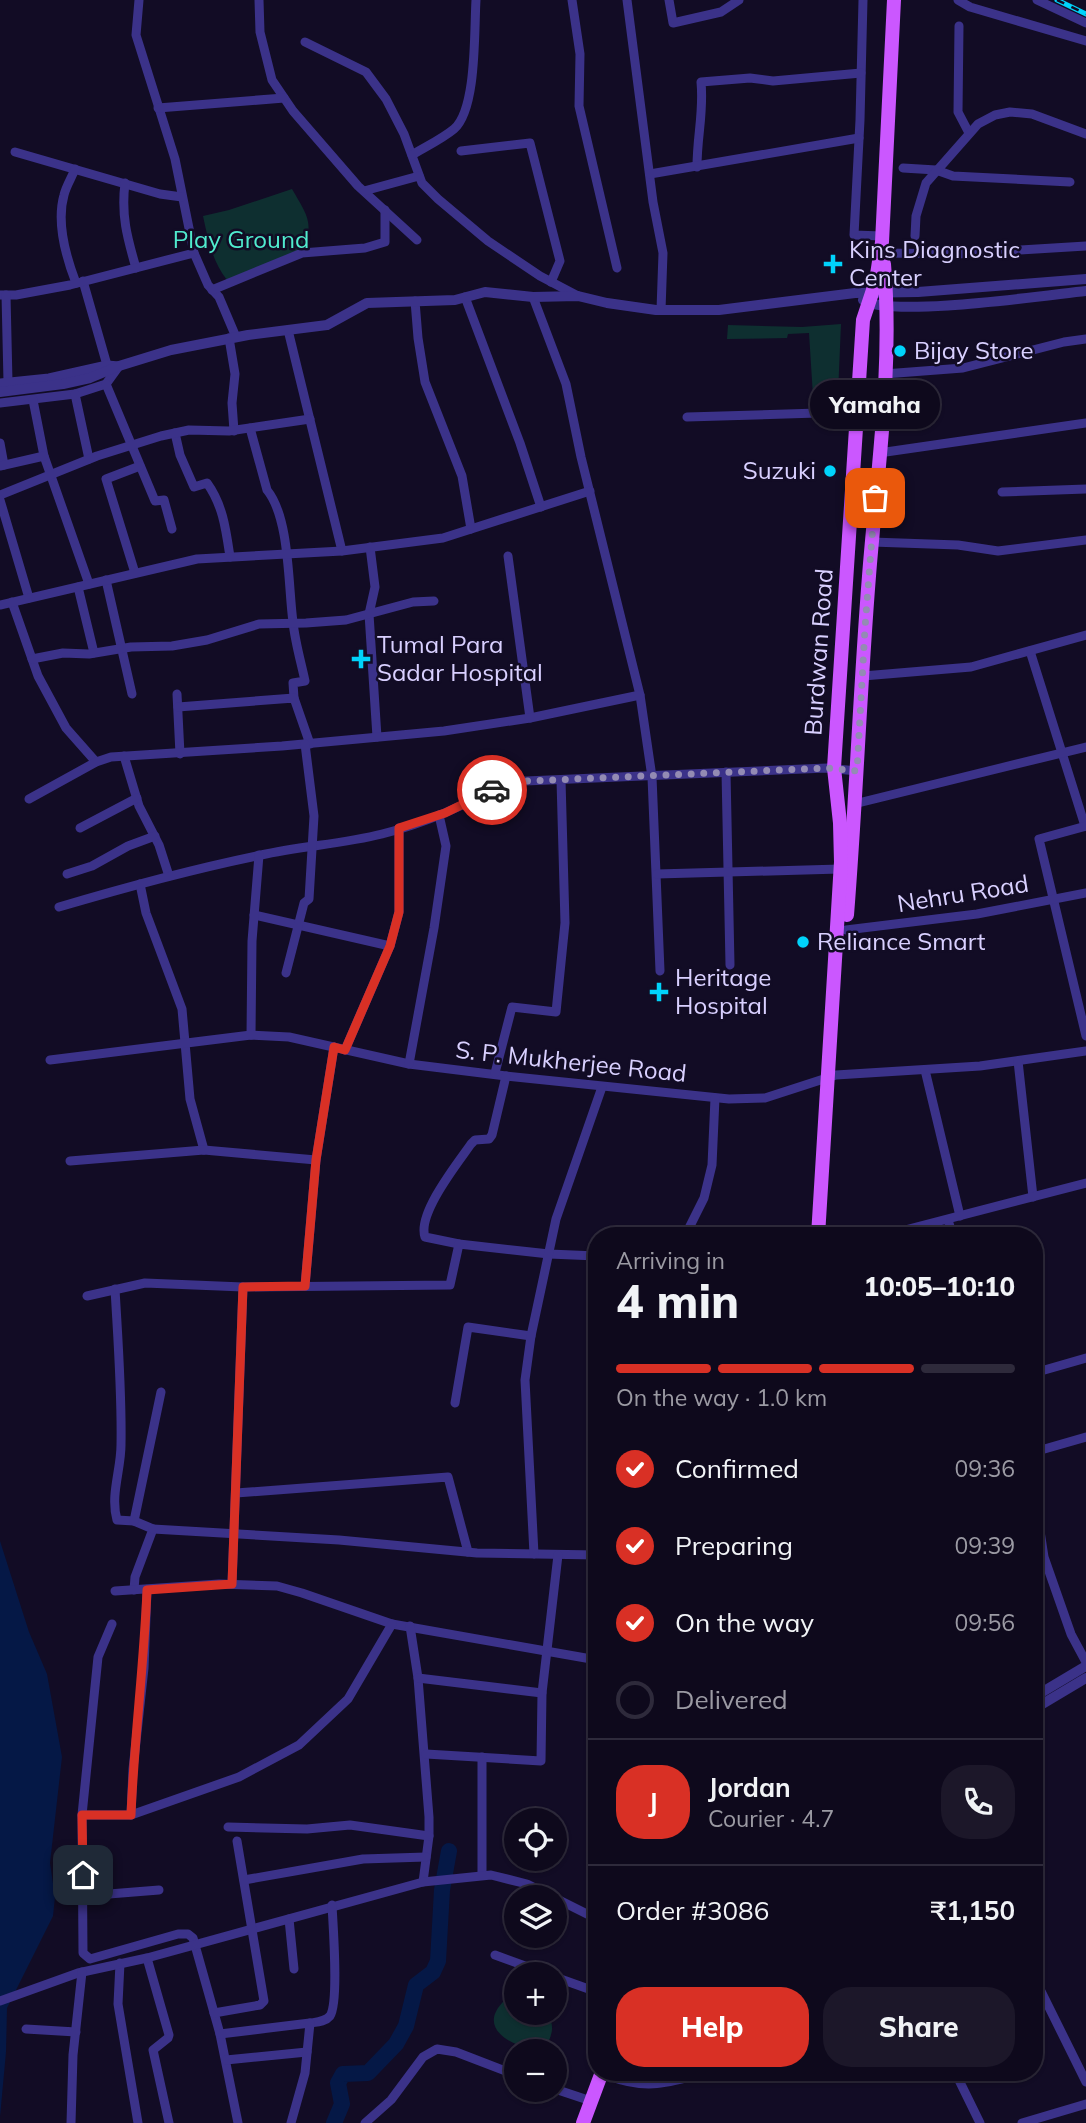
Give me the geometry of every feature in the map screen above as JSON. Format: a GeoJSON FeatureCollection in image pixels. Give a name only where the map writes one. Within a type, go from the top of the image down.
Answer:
{"type":"FeatureCollection","features":[{"type":"Feature","properties":{"kind":"main road","name":"Burdwan Road"},"geometry":{"type":"LineString","coordinates":[[825,1227],[841,930],[857,771],[882,411],[886,300],[882,244],[894,0]]}},
{"type":"Feature","properties":{"kind":"main road","name":"Burdwan Road"},"geometry":{"type":"LineString","coordinates":[[841,930],[840,823],[834,768],[863,320],[876,281],[882,244]]}},
{"type":"Feature","properties":{"kind":"main road","name":"Burdwan Road"},"geometry":{"type":"LineString","coordinates":[[819,1227],[832,1076]]}},
{"type":"Feature","properties":{"kind":"main road"},"geometry":{"type":"LineString","coordinates":[[583,2123],[602,2081]]}},
{"type":"Feature","properties":{"kind":"main road"},"geometry":{"type":"LineString","coordinates":[[592,2123],[604,2081]]}},
{"type":"Feature","properties":{"kind":"street"},"geometry":{"type":"LineString","coordinates":[[139,0],[136,34],[175,159],[194,253],[208,285],[219,297],[232,338],[235,374],[232,404],[234,430]]}},
{"type":"Feature","properties":{"kind":"street"},"geometry":{"type":"LineString","coordinates":[[259,0],[260,32],[272,80],[284,98],[364,191],[417,240]]}},
{"type":"Feature","properties":{"kind":"street"},"geometry":{"type":"LineString","coordinates":[[412,155],[454,129],[464,117],[470,96],[476,0]]}},
{"type":"Feature","properties":{"kind":"street"},"geometry":{"type":"LineString","coordinates":[[572,0],[580,54],[579,106],[617,268]]}},
{"type":"Feature","properties":{"kind":"street"},"geometry":{"type":"LineString","coordinates":[[627,0],[663,253],[661,310]]}},
{"type":"Feature","properties":{"kind":"street"},"geometry":{"type":"LineString","coordinates":[[669,0],[673,23],[721,12],[740,0]]}},
{"type":"Feature","properties":{"kind":"street"},"geometry":{"type":"LineString","coordinates":[[863,0],[854,234],[882,244],[957,254],[1086,246]]}},
{"type":"Feature","properties":{"kind":"street"},"geometry":{"type":"LineString","coordinates":[[958,0],[970,7],[1086,41]]}},
{"type":"Feature","properties":{"kind":"street"},"geometry":{"type":"LineString","coordinates":[[1037,0],[1086,23]]}},
{"type":"Feature","properties":{"kind":"street"},"geometry":{"type":"LineString","coordinates":[[959,26],[958,113],[970,133]]}},
{"type":"Feature","properties":{"kind":"street"},"geometry":{"type":"LineString","coordinates":[[305,42],[366,72],[386,99],[422,183],[438,199],[488,241],[551,282],[578,296],[661,310],[719,310],[855,293],[886,300],[955,304],[1086,291]]}},
{"type":"Feature","properties":{"kind":"street"},"geometry":{"type":"LineString","coordinates":[[697,167],[697,138],[704,108],[701,82],[750,78],[773,81],[861,73]]}},
{"type":"Feature","properties":{"kind":"street"},"geometry":{"type":"LineString","coordinates":[[158,108],[284,98]]}},
{"type":"Feature","properties":{"kind":"street"},"geometry":{"type":"LineString","coordinates":[[915,236],[915,223],[926,183],[978,124],[995,115],[1010,112],[1032,114],[1086,134]]}},
{"type":"Feature","properties":{"kind":"street"},"geometry":{"type":"LineString","coordinates":[[650,174],[859,138]]}},
{"type":"Feature","properties":{"kind":"street"},"geometry":{"type":"LineString","coordinates":[[460,151],[530,143],[560,261],[551,282]]}},
{"type":"Feature","properties":{"kind":"street"},"geometry":{"type":"LineString","coordinates":[[15,152],[160,194],[182,197]]}},
{"type":"Feature","properties":{"kind":"street"},"geometry":{"type":"LineString","coordinates":[[903,168],[936,170],[953,176],[1070,182]]}},
{"type":"Feature","properties":{"kind":"street"},"geometry":{"type":"LineString","coordinates":[[75,169],[63,196],[62,228],[66,257],[113,365],[106,384],[155,501],[164,500],[173,529]]}},
{"type":"Feature","properties":{"kind":"street"},"geometry":{"type":"LineString","coordinates":[[364,191],[419,176]]}},
{"type":"Feature","properties":{"kind":"street"},"geometry":{"type":"LineString","coordinates":[[125,183],[122,209],[136,268]]}},
{"type":"Feature","properties":{"kind":"street"},"geometry":{"type":"LineString","coordinates":[[212,290],[303,253],[365,248],[385,242],[384,210]]}},
{"type":"Feature","properties":{"kind":"street"},"geometry":{"type":"LineString","coordinates":[[194,253],[79,282],[16,295],[3,295],[4,382],[48,378],[232,338],[327,326],[367,303],[465,297],[485,292],[533,297],[578,296]]}},
{"type":"Feature","properties":{"kind":"street"},"geometry":{"type":"LineString","coordinates":[[886,300],[1086,279]]}},
{"type":"Feature","properties":{"kind":"street"},"geometry":{"type":"LineString","coordinates":[[465,297],[541,507]]}},
{"type":"Feature","properties":{"kind":"street"},"geometry":{"type":"LineString","coordinates":[[533,297],[566,384],[640,695],[652,777],[660,971]]}},
{"type":"Feature","properties":{"kind":"street"},"geometry":{"type":"LineString","coordinates":[[415,301],[425,382],[462,476],[471,529]]}},
{"type":"Feature","properties":{"kind":"street"},"geometry":{"type":"LineString","coordinates":[[288,330],[342,551]]}},
{"type":"Feature","properties":{"kind":"street"},"geometry":{"type":"LineString","coordinates":[[884,374],[963,368],[1063,342],[1086,339]]}},
{"type":"Feature","properties":{"kind":"street"},"geometry":{"type":"LineString","coordinates":[[0,393],[90,378],[113,365]]}},
{"type":"Feature","properties":{"kind":"street"},"geometry":{"type":"LineString","coordinates":[[0,403],[75,394],[106,384]]}},
{"type":"Feature","properties":{"kind":"street"},"geometry":{"type":"LineString","coordinates":[[75,394],[89,459]]}},
{"type":"Feature","properties":{"kind":"street"},"geometry":{"type":"LineString","coordinates":[[33,400],[44,456],[89,584]]}},
{"type":"Feature","properties":{"kind":"street"},"geometry":{"type":"LineString","coordinates":[[687,418],[882,411]]}},
{"type":"Feature","properties":{"kind":"street"},"geometry":{"type":"LineString","coordinates":[[29,598],[0,498],[89,459],[175,433],[189,430],[234,430],[310,419]]}},
{"type":"Feature","properties":{"kind":"street"},"geometry":{"type":"LineString","coordinates":[[879,453],[1086,423]]}},
{"type":"Feature","properties":{"kind":"street"},"geometry":{"type":"LineString","coordinates":[[250,428],[267,490],[274,498],[288,554],[293,623],[305,681],[293,683],[294,698],[307,744],[314,816],[309,899],[304,903],[286,973]]}},
{"type":"Feature","properties":{"kind":"street"},"geometry":{"type":"LineString","coordinates":[[175,433],[180,455],[194,487],[207,483],[216,495],[223,514],[230,557]]}},
{"type":"Feature","properties":{"kind":"street"},"geometry":{"type":"LineString","coordinates":[[0,443],[2,466],[44,456]]}},
{"type":"Feature","properties":{"kind":"street"},"geometry":{"type":"LineString","coordinates":[[135,573],[106,479],[140,466]]}},
{"type":"Feature","properties":{"kind":"street"},"geometry":{"type":"LineString","coordinates":[[1002,492],[1086,489]]}},
{"type":"Feature","properties":{"kind":"street"},"geometry":{"type":"LineString","coordinates":[[0,605],[197,559],[342,551],[443,538],[590,491]]}},
{"type":"Feature","properties":{"kind":"street"},"geometry":{"type":"LineString","coordinates":[[872,542],[958,545],[998,551],[1086,540]]}},
{"type":"Feature","properties":{"kind":"street"},"geometry":{"type":"LineString","coordinates":[[370,547],[375,587],[369,614],[377,737]]}},
{"type":"Feature","properties":{"kind":"street"},"geometry":{"type":"LineString","coordinates":[[508,556],[530,718]]}},
{"type":"Feature","properties":{"kind":"street"},"geometry":{"type":"LineString","coordinates":[[106,580],[132,694]]}},
{"type":"Feature","properties":{"kind":"street"},"geometry":{"type":"LineString","coordinates":[[78,587],[94,653]]}},
{"type":"Feature","properties":{"kind":"street"},"geometry":{"type":"LineString","coordinates":[[32,659],[64,653],[172,646],[208,640],[259,624],[346,620],[413,602],[434,601]]}},
{"type":"Feature","properties":{"kind":"street"},"geometry":{"type":"LineString","coordinates":[[12,602],[38,676],[66,728],[96,762]]}},
{"type":"Feature","properties":{"kind":"street"},"geometry":{"type":"LineString","coordinates":[[863,676],[971,667],[1086,635]]}},
{"type":"Feature","properties":{"kind":"street"},"geometry":{"type":"LineString","coordinates":[[1030,652],[1086,826],[1039,839],[1086,1036]]}},
{"type":"Feature","properties":{"kind":"street"},"geometry":{"type":"LineString","coordinates":[[177,694],[180,754]]}},
{"type":"Feature","properties":{"kind":"street"},"geometry":{"type":"LineString","coordinates":[[29,799],[96,762],[111,757],[180,754],[444,731],[530,718],[640,695]]}},
{"type":"Feature","properties":{"kind":"street"},"geometry":{"type":"LineString","coordinates":[[178,707],[294,698]]}},
{"type":"Feature","properties":{"kind":"street"},"geometry":{"type":"LineString","coordinates":[[854,804],[1086,747]]}},
{"type":"Feature","properties":{"kind":"street"},"geometry":{"type":"LineString","coordinates":[[124,756],[137,797],[169,876]]}},
{"type":"Feature","properties":{"kind":"street"},"geometry":{"type":"LineString","coordinates":[[59,907],[169,876],[259,855],[382,834],[439,815],[476,799],[505,782],[834,768],[857,771]]}},
{"type":"Feature","properties":{"kind":"street"},"geometry":{"type":"LineString","coordinates":[[726,772],[730,965]]}},
{"type":"Feature","properties":{"kind":"street"},"geometry":{"type":"LineString","coordinates":[[495,1073],[512,1007],[556,1012],[565,923],[561,780]]}},
{"type":"Feature","properties":{"kind":"street"},"geometry":{"type":"LineString","coordinates":[[80,828],[137,797]]}},
{"type":"Feature","properties":{"kind":"street"},"geometry":{"type":"LineString","coordinates":[[409,1063],[435,928],[446,846],[439,815]]}},
{"type":"Feature","properties":{"kind":"street"},"geometry":{"type":"LineString","coordinates":[[345,1050],[390,946],[399,912],[399,828]]}},
{"type":"Feature","properties":{"kind":"street"},"geometry":{"type":"LineString","coordinates":[[67,874],[92,866],[128,846],[155,836]]}},
{"type":"Feature","properties":{"kind":"street"},"geometry":{"type":"LineString","coordinates":[[251,1035],[254,915],[259,855]]}},
{"type":"Feature","properties":{"kind":"street"},"geometry":{"type":"LineString","coordinates":[[657,874],[840,869]]}},
{"type":"Feature","properties":{"kind":"street"},"geometry":{"type":"LineString","coordinates":[[140,884],[146,913],[182,1009],[191,1099],[204,1150]]}},
{"type":"Feature","properties":{"kind":"street","name":"Nehru Road"},"geometry":{"type":"LineString","coordinates":[[841,930],[977,914],[1086,893]]}},
{"type":"Feature","properties":{"kind":"street"},"geometry":{"type":"LineString","coordinates":[[254,915],[390,946]]}},
{"type":"Feature","properties":{"kind":"street","name":"S. P. Mukherjee Road"},"geometry":{"type":"LineString","coordinates":[[50,1060],[251,1035],[289,1037],[409,1063],[506,1076],[715,1098],[765,1098],[832,1076],[925,1070],[1086,1051]]}},
{"type":"Feature","properties":{"kind":"street"},"geometry":{"type":"LineString","coordinates":[[305,1286],[316,1160],[334,1047]]}},
{"type":"Feature","properties":{"kind":"street"},"geometry":{"type":"LineString","coordinates":[[1018,1060],[1033,1197]]}},
{"type":"Feature","properties":{"kind":"street"},"geometry":{"type":"LineString","coordinates":[[925,1070],[960,1216]]}},
{"type":"Feature","properties":{"kind":"street"},"geometry":{"type":"LineString","coordinates":[[506,1076],[492,1135],[489,1139],[475,1140],[471,1144],[427,1213],[423,1233],[425,1237],[458,1244],[588,1256]]}},
{"type":"Feature","properties":{"kind":"street"},"geometry":{"type":"LineString","coordinates":[[534,1554],[525,1380],[531,1336],[556,1219],[602,1087]]}},
{"type":"Feature","properties":{"kind":"street"},"geometry":{"type":"LineString","coordinates":[[690,1227],[704,1198],[712,1166],[715,1098]]}},
{"type":"Feature","properties":{"kind":"street"},"geometry":{"type":"LineString","coordinates":[[70,1161],[204,1150],[316,1160]]}},
{"type":"Feature","properties":{"kind":"street"},"geometry":{"type":"LineString","coordinates":[[919,1227],[1086,1183]]}},
{"type":"Feature","properties":{"kind":"street"},"geometry":{"type":"LineString","coordinates":[[948,1220],[950,1227]]}},
{"type":"Feature","properties":{"kind":"street"},"geometry":{"type":"LineString","coordinates":[[87,1296],[145,1283],[243,1287],[450,1285],[458,1244]]}},
{"type":"Feature","properties":{"kind":"street"},"geometry":{"type":"LineString","coordinates":[[232,1584],[243,1287]]}},
{"type":"Feature","properties":{"kind":"street"},"geometry":{"type":"LineString","coordinates":[[115,1290],[122,1388],[121,1450],[115,1489],[117,1520],[134,1521],[153,1529],[339,1540],[468,1552],[588,1555]]}},
{"type":"Feature","properties":{"kind":"street"},"geometry":{"type":"LineString","coordinates":[[455,1404],[468,1326],[531,1336]]}},
{"type":"Feature","properties":{"kind":"street"},"geometry":{"type":"LineString","coordinates":[[1043,1370],[1086,1358]]}},
{"type":"Feature","properties":{"kind":"street"},"geometry":{"type":"LineString","coordinates":[[134,1521],[161,1392]]}},
{"type":"Feature","properties":{"kind":"street"},"geometry":{"type":"LineString","coordinates":[[1043,1449],[1086,1437]]}},
{"type":"Feature","properties":{"kind":"street"},"geometry":{"type":"LineString","coordinates":[[236,1493],[448,1476],[468,1552]]}},
{"type":"Feature","properties":{"kind":"street"},"geometry":{"type":"LineString","coordinates":[[134,1590],[135,1577],[153,1529]]}},
{"type":"Feature","properties":{"kind":"street"},"geometry":{"type":"LineString","coordinates":[[1043,1550],[1071,1634],[1086,1664],[1043,1691]]}},
{"type":"Feature","properties":{"kind":"street"},"geometry":{"type":"LineString","coordinates":[[425,1754],[541,1762],[542,1693],[558,1555]]}},
{"type":"Feature","properties":{"kind":"street"},"geometry":{"type":"LineString","coordinates":[[115,1591],[232,1584],[276,1586],[302,1592],[392,1624],[588,1658]]}},
{"type":"Feature","properties":{"kind":"street"},"geometry":{"type":"LineString","coordinates":[[131,1815],[144,1668],[147,1590]]}},
{"type":"Feature","properties":{"kind":"street"},"geometry":{"type":"LineString","coordinates":[[112,1624],[98,1657],[82,1815],[83,1953],[86,1957],[94,1958],[178,1934],[188,1934],[196,1945],[220,2034],[238,2123]]}},
{"type":"Feature","properties":{"kind":"street"},"geometry":{"type":"LineString","coordinates":[[82,1815],[131,1815],[239,1777],[299,1745],[348,1699],[392,1624]]}},
{"type":"Feature","properties":{"kind":"street"},"geometry":{"type":"LineString","coordinates":[[410,1626],[425,1754],[429,1836],[423,1882]]}},
{"type":"Feature","properties":{"kind":"street"},"geometry":{"type":"LineString","coordinates":[[418,1678],[542,1693]]}},
{"type":"Feature","properties":{"kind":"street"},"geometry":{"type":"LineString","coordinates":[[1043,1704],[1086,1678]]}},
{"type":"Feature","properties":{"kind":"street"},"geometry":{"type":"LineString","coordinates":[[482,1757],[482,1875]]}},
{"type":"Feature","properties":{"kind":"street"},"geometry":{"type":"LineString","coordinates":[[228,1827],[307,1829],[350,1825],[429,1836]]}},
{"type":"Feature","properties":{"kind":"street"},"geometry":{"type":"LineString","coordinates":[[214,2012],[260,2005],[264,2001],[237,1841]]}},
{"type":"Feature","properties":{"kind":"street"},"geometry":{"type":"LineString","coordinates":[[244,1881],[363,1859],[426,1857]]}},
{"type":"Feature","properties":{"kind":"street"},"geometry":{"type":"LineString","coordinates":[[0,2001],[78,1973],[147,1958],[423,1882],[482,1875],[529,1885]]}},
{"type":"Feature","properties":{"kind":"street"},"geometry":{"type":"LineString","coordinates":[[84,1896],[159,1889]]}},
{"type":"Feature","properties":{"kind":"street"},"geometry":{"type":"LineString","coordinates":[[567,1904],[588,1914]]}},
{"type":"Feature","properties":{"kind":"street"},"geometry":{"type":"LineString","coordinates":[[220,2034],[326,2020],[333,2010],[335,1991],[332,1905]]}},
{"type":"Feature","properties":{"kind":"street"},"geometry":{"type":"LineString","coordinates":[[289,1919],[294,1969]]}},
{"type":"Feature","properties":{"kind":"street"},"geometry":{"type":"LineString","coordinates":[[495,1955],[514,1962]]}},
{"type":"Feature","properties":{"kind":"street"},"geometry":{"type":"LineString","coordinates":[[147,1958],[169,2035],[153,2050],[169,2123]]}},
{"type":"Feature","properties":{"kind":"street"},"geometry":{"type":"LineString","coordinates":[[120,1963],[118,2004],[138,2123]]}},
{"type":"Feature","properties":{"kind":"street"},"geometry":{"type":"LineString","coordinates":[[71,2123],[78,1973]]}},
{"type":"Feature","properties":{"kind":"street"},"geometry":{"type":"LineString","coordinates":[[567,1981],[588,1989]]}},
{"type":"Feature","properties":{"kind":"street"},"geometry":{"type":"LineString","coordinates":[[1043,1996],[1086,2082]]}},
{"type":"Feature","properties":{"kind":"street"},"geometry":{"type":"LineString","coordinates":[[291,2123],[305,2073],[310,2023]]}},
{"type":"Feature","properties":{"kind":"street"},"geometry":{"type":"LineString","coordinates":[[26,2029],[76,2032]]}},
{"type":"Feature","properties":{"kind":"street"},"geometry":{"type":"LineString","coordinates":[[365,2123],[391,2100],[423,2057],[437,2049],[456,2052],[504,2070]]}},
{"type":"Feature","properties":{"kind":"street"},"geometry":{"type":"LineString","coordinates":[[226,2060],[307,2052]]}},
{"type":"Feature","properties":{"kind":"street"},"geometry":{"type":"LineString","coordinates":[[624,2081],[652,2085],[669,2081]]}},
{"type":"Feature","properties":{"kind":"street"},"geometry":{"type":"LineString","coordinates":[[960,2081],[981,2123]]}},
{"type":"Feature","properties":{"kind":"street"},"geometry":{"type":"LineString","coordinates":[[567,2093],[591,2101]]}},
{"type":"Feature","properties":{"kind":"street"},"geometry":{"type":"LineString","coordinates":[[1022,2123],[1086,2104]]}},
{"type":"Feature","properties":{"kind":"green space","name":"Play Ground"},"geometry":{"type":"Polygon","coordinates":[[[292,189],[305,212],[309,226],[305,242],[299,251],[227,280],[214,257],[203,216],[292,189]]]}},
{"type":"Feature","properties":{"kind":"green space"},"geometry":{"type":"Polygon","coordinates":[[[841,324],[838,394],[813,396],[809,333],[788,334],[787,338],[727,339],[728,325],[802,327],[841,324]]]}},
{"type":"Feature","properties":{"kind":"green space"},"geometry":{"type":"Polygon","coordinates":[[[504,2001],[504,2025],[552,2025],[550,2039],[506,2039],[496,2029],[496,2011],[504,2001]]]}},
{"type":"Feature","properties":{"kind":"water"},"geometry":{"type":"Polygon","coordinates":[[[0,1541],[29,1632],[47,1674],[62,1757],[50,1863],[55,1897],[53,1916],[7,2008],[0,2117],[0,1541]]]}},
{"type":"Feature","properties":{"kind":"waterway"},"geometry":{"type":"LineString","coordinates":[[334,2123],[342,2104],[338,2083],[343,2074],[368,2073],[396,2044],[406,2026],[416,1985],[433,1972],[438,1961],[442,1890],[449,1851]]}},
{"type":"Feature","properties":{"kind":"railway"},"geometry":{"type":"LineString","coordinates":[[1057,0],[1086,14]]}},
{"type":"Feature","properties":{"kind":"way so far"},"geometry":{"type":"LineString","coordinates":[[492,790],[505,782],[827,768],[857,771],[875,498]]}},
{"type":"Feature","properties":{"kind":"place","name":"Kins Diagnostic Center"},"geometry":{"type":"Point","coordinates":[833,264]}},
{"type":"Feature","properties":{"kind":"place","name":"Bijay Store"},"geometry":{"type":"Point","coordinates":[900,351]}},
{"type":"Feature","properties":{"kind":"place","name":"Suzuki"},"geometry":{"type":"Point","coordinates":[830,471]}},
{"type":"Feature","properties":{"kind":"place","name":"Yamaha"},"geometry":{"type":"Point","coordinates":[875,498]}},
{"type":"Feature","properties":{"kind":"place","name":"Tumal Para Sadar Hospital"},"geometry":{"type":"Point","coordinates":[361,659]}},
{"type":"Feature","properties":{"kind":"place","name":"Reliance Smart"},"geometry":{"type":"Point","coordinates":[803,942]}},
{"type":"Feature","properties":{"kind":"place","name":"Heritage Hospital"},"geometry":{"type":"Point","coordinates":[659,992]}},
{"type":"Feature","properties":{"kind":"route"},"geometry":{"type":"LineString","coordinates":[[83,1875],[82,1815],[131,1815],[144,1668],[147,1590],[232,1584],[243,1287],[305,1286],[316,1160],[334,1047],[345,1050],[390,946],[399,912],[399,828],[445,813],[492,790]]}}]}
